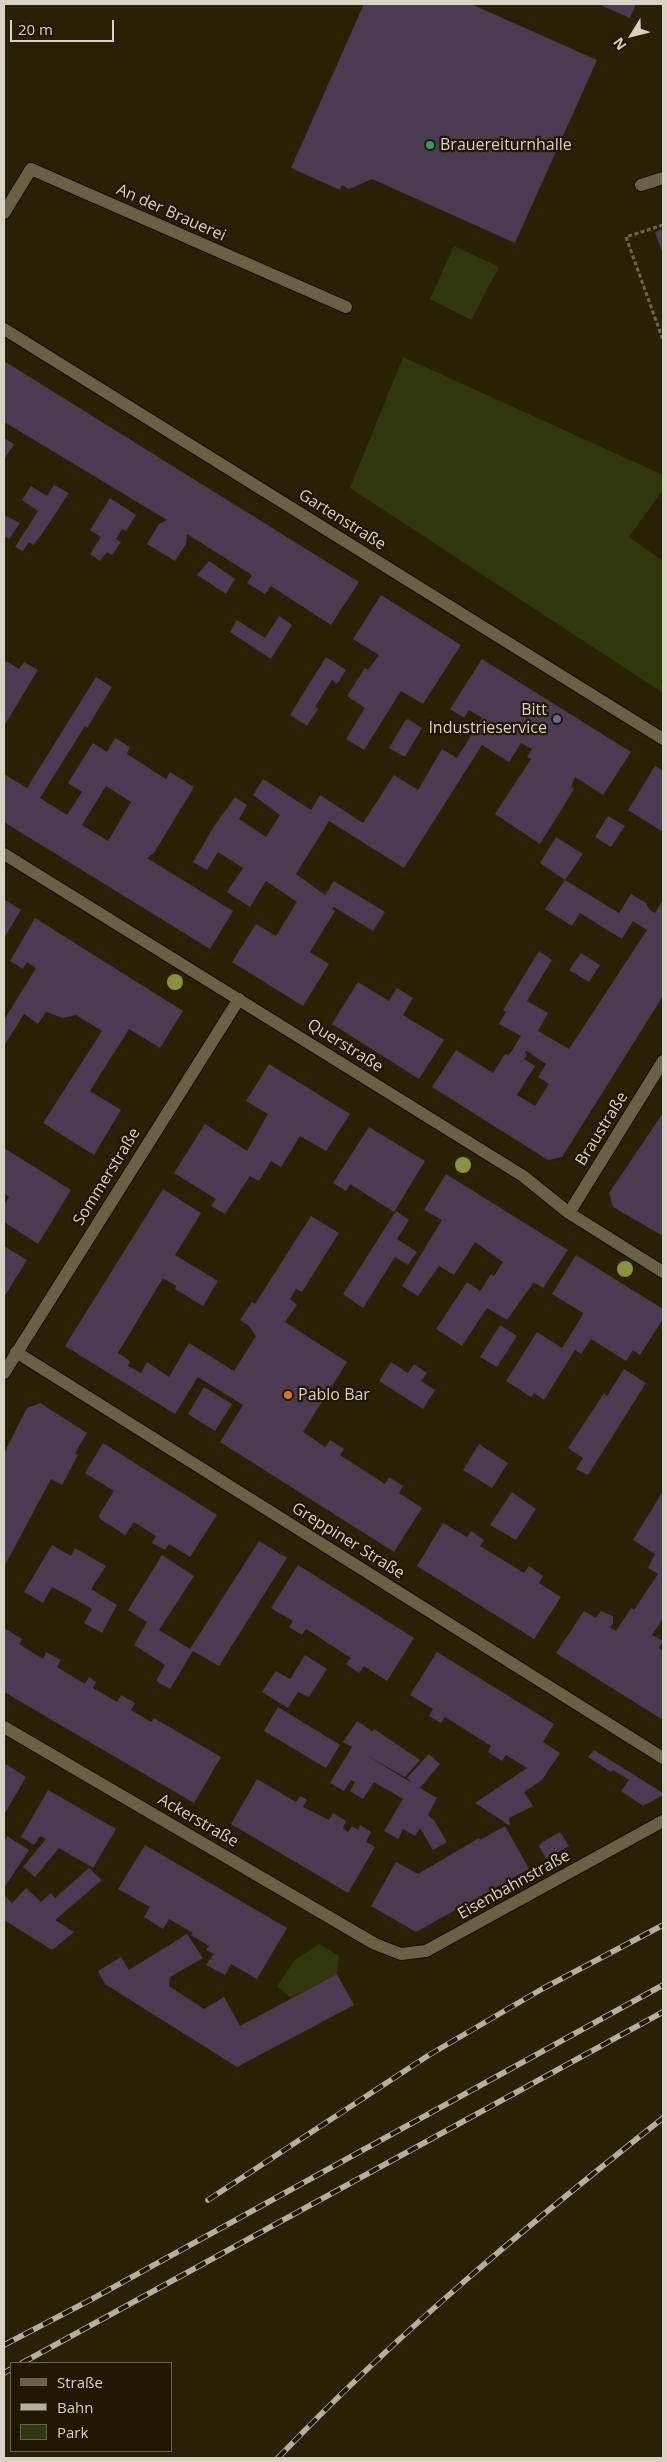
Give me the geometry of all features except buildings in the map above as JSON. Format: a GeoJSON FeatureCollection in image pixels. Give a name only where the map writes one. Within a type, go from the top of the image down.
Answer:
{"type":"FeatureCollection","features":[{"type":"Feature","properties":{"kind":"street","name":"An der Brauerei"},"geometry":{"type":"LineString","coordinates":[[4,213],[31,169],[346,306]]}},
{"type":"Feature","properties":{"kind":"street"},"geometry":{"type":"LineString","coordinates":[[641,185],[663,178]]}},
{"type":"Feature","properties":{"kind":"street","name":"Gartenstraße"},"geometry":{"type":"LineString","coordinates":[[4,330],[663,739]]}},
{"type":"Feature","properties":{"kind":"street","name":"Querstraße"},"geometry":{"type":"LineString","coordinates":[[4,854],[524,1176],[569,1213],[663,1272]]}},
{"type":"Feature","properties":{"kind":"street","name":"Sommerstraße"},"geometry":{"type":"LineString","coordinates":[[4,1373],[239,999]]}},
{"type":"Feature","properties":{"kind":"street","name":"Braustraße"},"geometry":{"type":"LineString","coordinates":[[569,1213],[663,1061]]}},
{"type":"Feature","properties":{"kind":"street","name":"Greppiner Straße"},"geometry":{"type":"LineString","coordinates":[[16,1352],[663,1758]]}},
{"type":"Feature","properties":{"kind":"street","name":"Ackerstraße"},"geometry":{"type":"LineString","coordinates":[[4,1727],[375,1944]]}},
{"type":"Feature","properties":{"kind":"street","name":"Eisenbahnstraße"},"geometry":{"type":"LineString","coordinates":[[375,1944],[401,1954],[426,1951],[663,1821]]}},
{"type":"Feature","properties":{"kind":"path"},"geometry":{"type":"LineString","coordinates":[[663,225],[626,237],[663,340]]}},
{"type":"Feature","properties":{"kind":"green space"},"geometry":{"type":"Polygon","coordinates":[[[454,246],[499,267],[471,320],[430,299],[454,246]]]}},
{"type":"Feature","properties":{"kind":"green space"},"geometry":{"type":"Polygon","coordinates":[[[403,357],[663,475],[663,490],[629,537],[663,561],[663,677],[661,680],[663,693],[350,488],[403,357]]]}},
{"type":"Feature","properties":{"kind":"green space"},"geometry":{"type":"Polygon","coordinates":[[[319,1944],[339,1956],[337,1974],[290,1997],[277,1986],[295,1960],[319,1944]]]}},
{"type":"Feature","properties":{"kind":"railway"},"geometry":{"type":"LineString","coordinates":[[208,2200],[429,2055],[542,1989],[663,1925]]}},
{"type":"Feature","properties":{"kind":"railway"},"geometry":{"type":"LineString","coordinates":[[4,2345],[92,2299],[663,1985]]}},
{"type":"Feature","properties":{"kind":"railway"},"geometry":{"type":"LineString","coordinates":[[24,2362],[663,2012]]}},
{"type":"Feature","properties":{"kind":"railway"},"geometry":{"type":"LineString","coordinates":[[278,2458],[369,2367],[464,2281],[663,2118]]}},
{"type":"Feature","properties":{"kind":"railway"},"geometry":{"type":"LineString","coordinates":[[4,2373],[10,2370]]}},
{"type":"Feature","properties":{"kind":"place","name":"Brauereiturnhalle"},"geometry":{"type":"Point","coordinates":[430,145]}},
{"type":"Feature","properties":{"kind":"place","name":"Bitt Industrieservice"},"geometry":{"type":"Point","coordinates":[557,719]}},
{"type":"Feature","properties":{"kind":"place","name":"Pablo Bar"},"geometry":{"type":"Point","coordinates":[288,1395]}}]}
